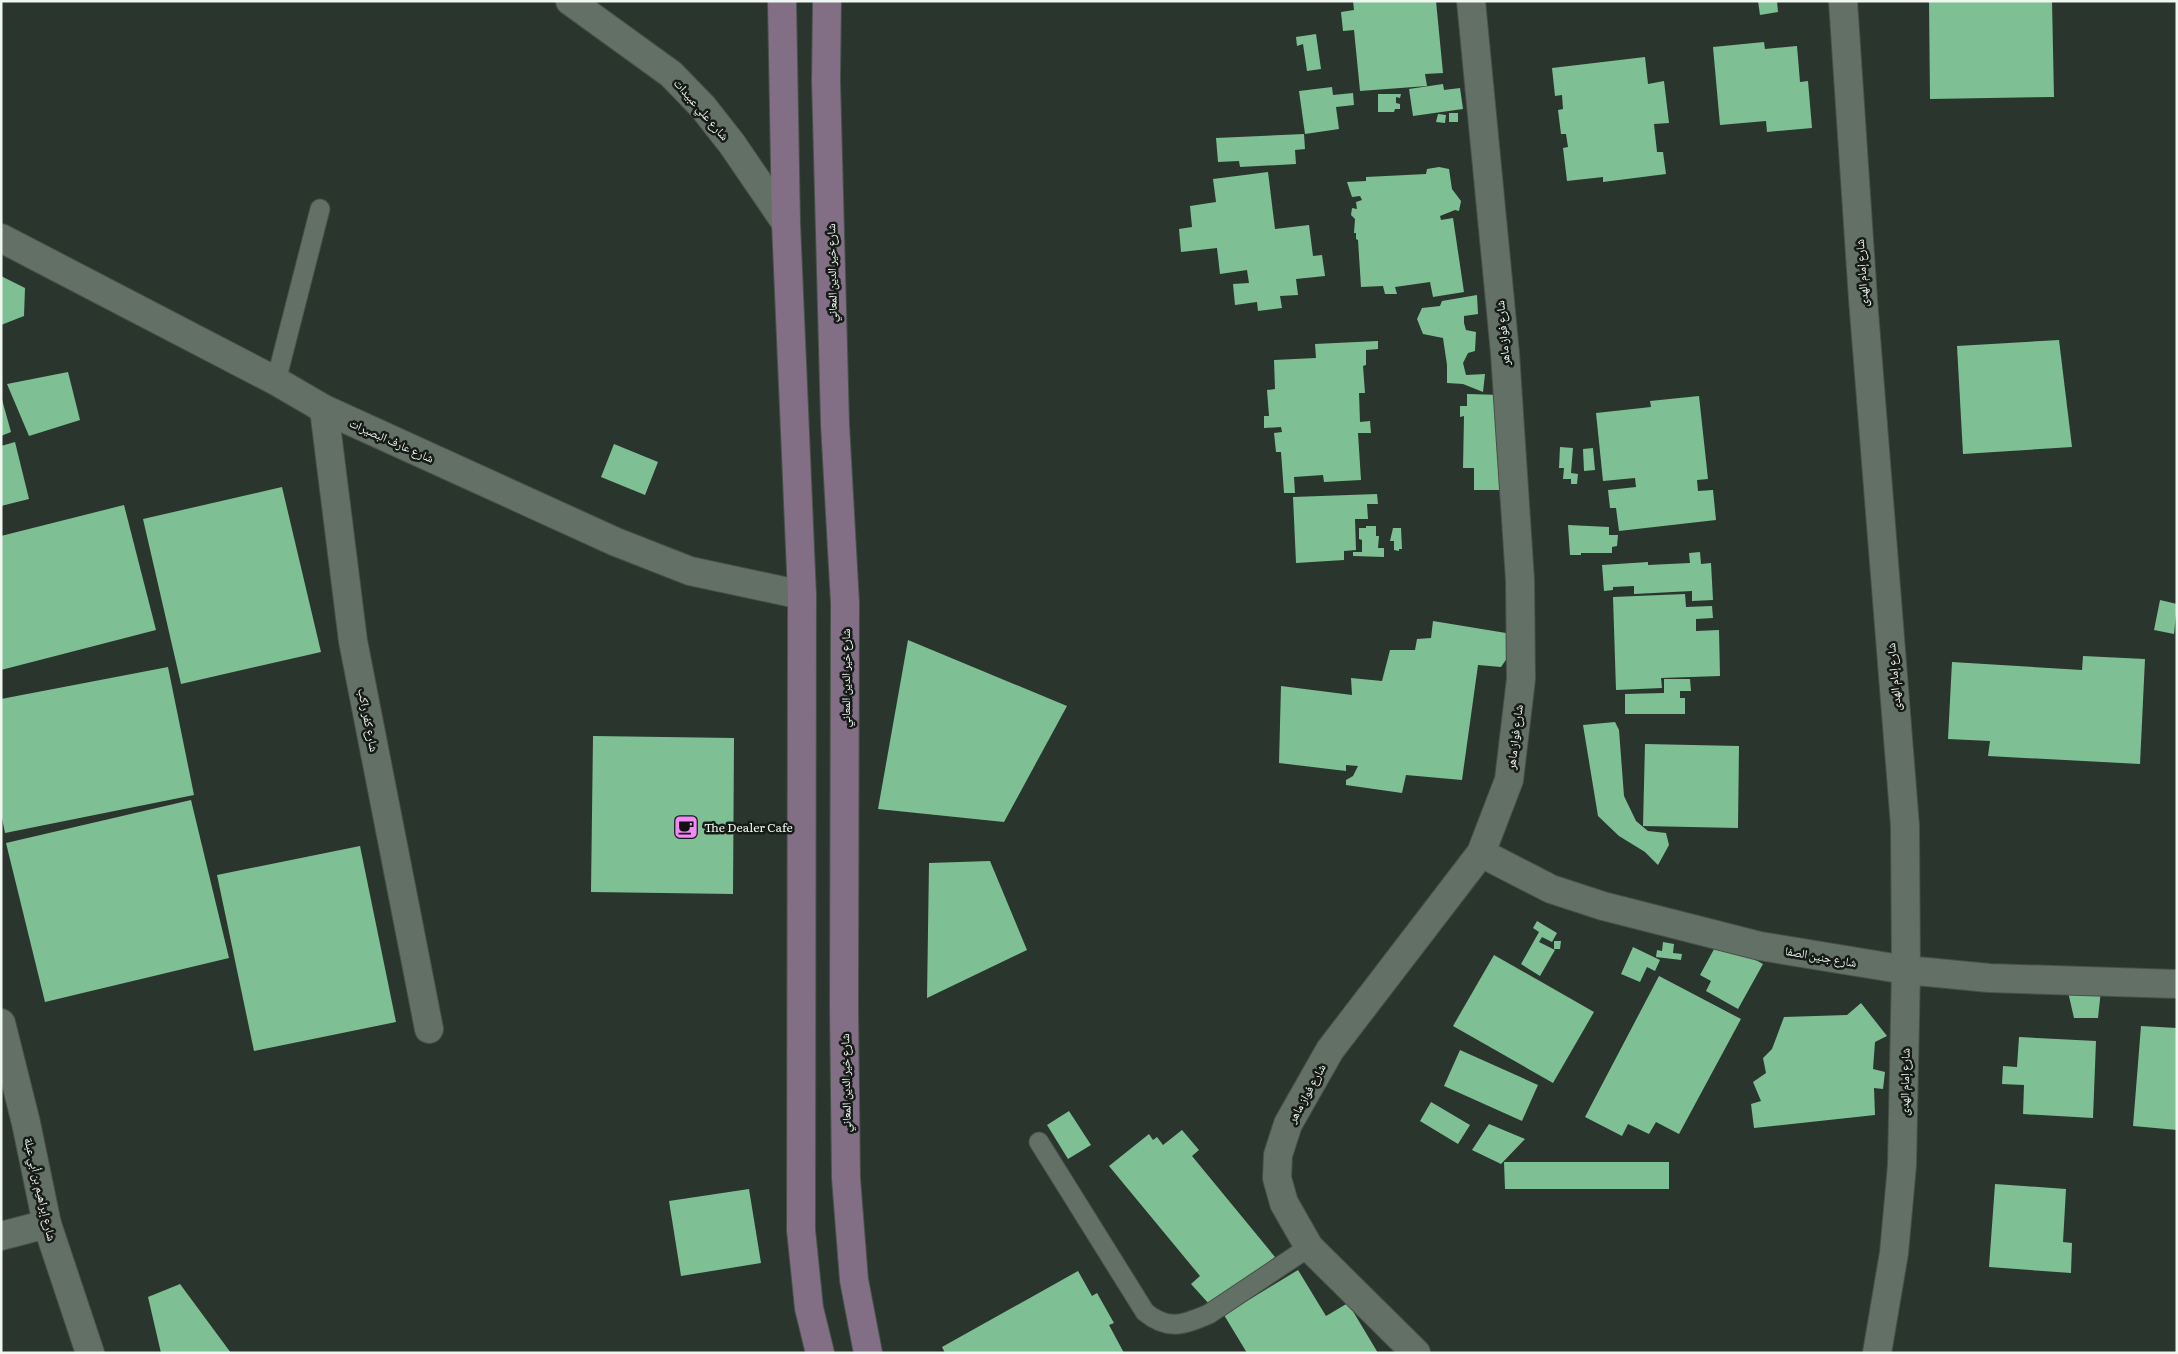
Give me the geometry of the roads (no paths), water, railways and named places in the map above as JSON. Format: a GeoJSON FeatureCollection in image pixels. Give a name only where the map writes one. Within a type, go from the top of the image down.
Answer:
{"type":"FeatureCollection","features":[{"type":"Feature","properties":{"kind":"street","name":"شارع علي عبيدات"},"geometry":{"type":"LineString","coordinates":[[570,1],[671,74],[703,107],[732,144],[786,223]]}},
{"type":"Feature","properties":{"kind":"street"},"geometry":{"type":"LineString","coordinates":[[782,1],[786,223],[802,595],[801,1230],[809,1308],[820,1353]]}},
{"type":"Feature","properties":{"kind":"street","name":"شارع خير الدين المعاني"},"geometry":{"type":"LineString","coordinates":[[827,1],[826,80],[835,424],[845,604],[844,1008],[846,1178],[854,1280],[868,1353]]}},
{"type":"Feature","properties":{"kind":"street","name":"شارع فواز ماهر"},"geometry":{"type":"LineString","coordinates":[[1416,1353],[1309,1247],[1284,1203],[1277,1178],[1278,1155],[1288,1124],[1330,1050],[1482,853],[1509,780],[1521,679],[1520,580],[1505,363],[1471,1]]}},
{"type":"Feature","properties":{"kind":"street","name":"شارع إمام الهدى"},"geometry":{"type":"LineString","coordinates":[[1843,1],[1863,299],[1905,826],[1906,970],[1902,1166],[1894,1253],[1878,1353]]}},
{"type":"Feature","properties":{"kind":"street","name":"شارع عارف البصيرات"},"geometry":{"type":"LineString","coordinates":[[1,238],[276,381],[324,409],[616,542],[690,570],[802,595]]}},
{"type":"Feature","properties":{"kind":"street","name":"شارع كفر راكب"},"geometry":{"type":"LineString","coordinates":[[324,409],[353,641],[429,1029]]}},
{"type":"Feature","properties":{"kind":"street","name":"شارع جنين الصفا"},"geometry":{"type":"LineString","coordinates":[[1482,853],[1551,889],[1603,906],[1760,946],[1906,970],[1989,978],[2177,984]]}},
{"type":"Feature","properties":{"kind":"street","name":"شارع إبراهيم بن أبي عبلة"},"geometry":{"type":"LineString","coordinates":[[1,1023],[26,1123],[47,1224],[90,1353]]}},
{"type":"Feature","properties":{"kind":"street"},"geometry":{"type":"LineString","coordinates":[[1,1236],[47,1224]]}},
{"type":"Feature","properties":{"kind":"lane"},"geometry":{"type":"LineString","coordinates":[[276,381],[320,209]]}},
{"type":"Feature","properties":{"kind":"lane"},"geometry":{"type":"LineString","coordinates":[[1039,1142],[1145,1312],[1157,1322],[1168,1325],[1194,1321],[1209,1314],[1309,1247]]}},
{"type":"Feature","properties":{"kind":"place","name":"The Dealer Cafe"},"geometry":{"type":"Point","coordinates":[686,827]}}]}
